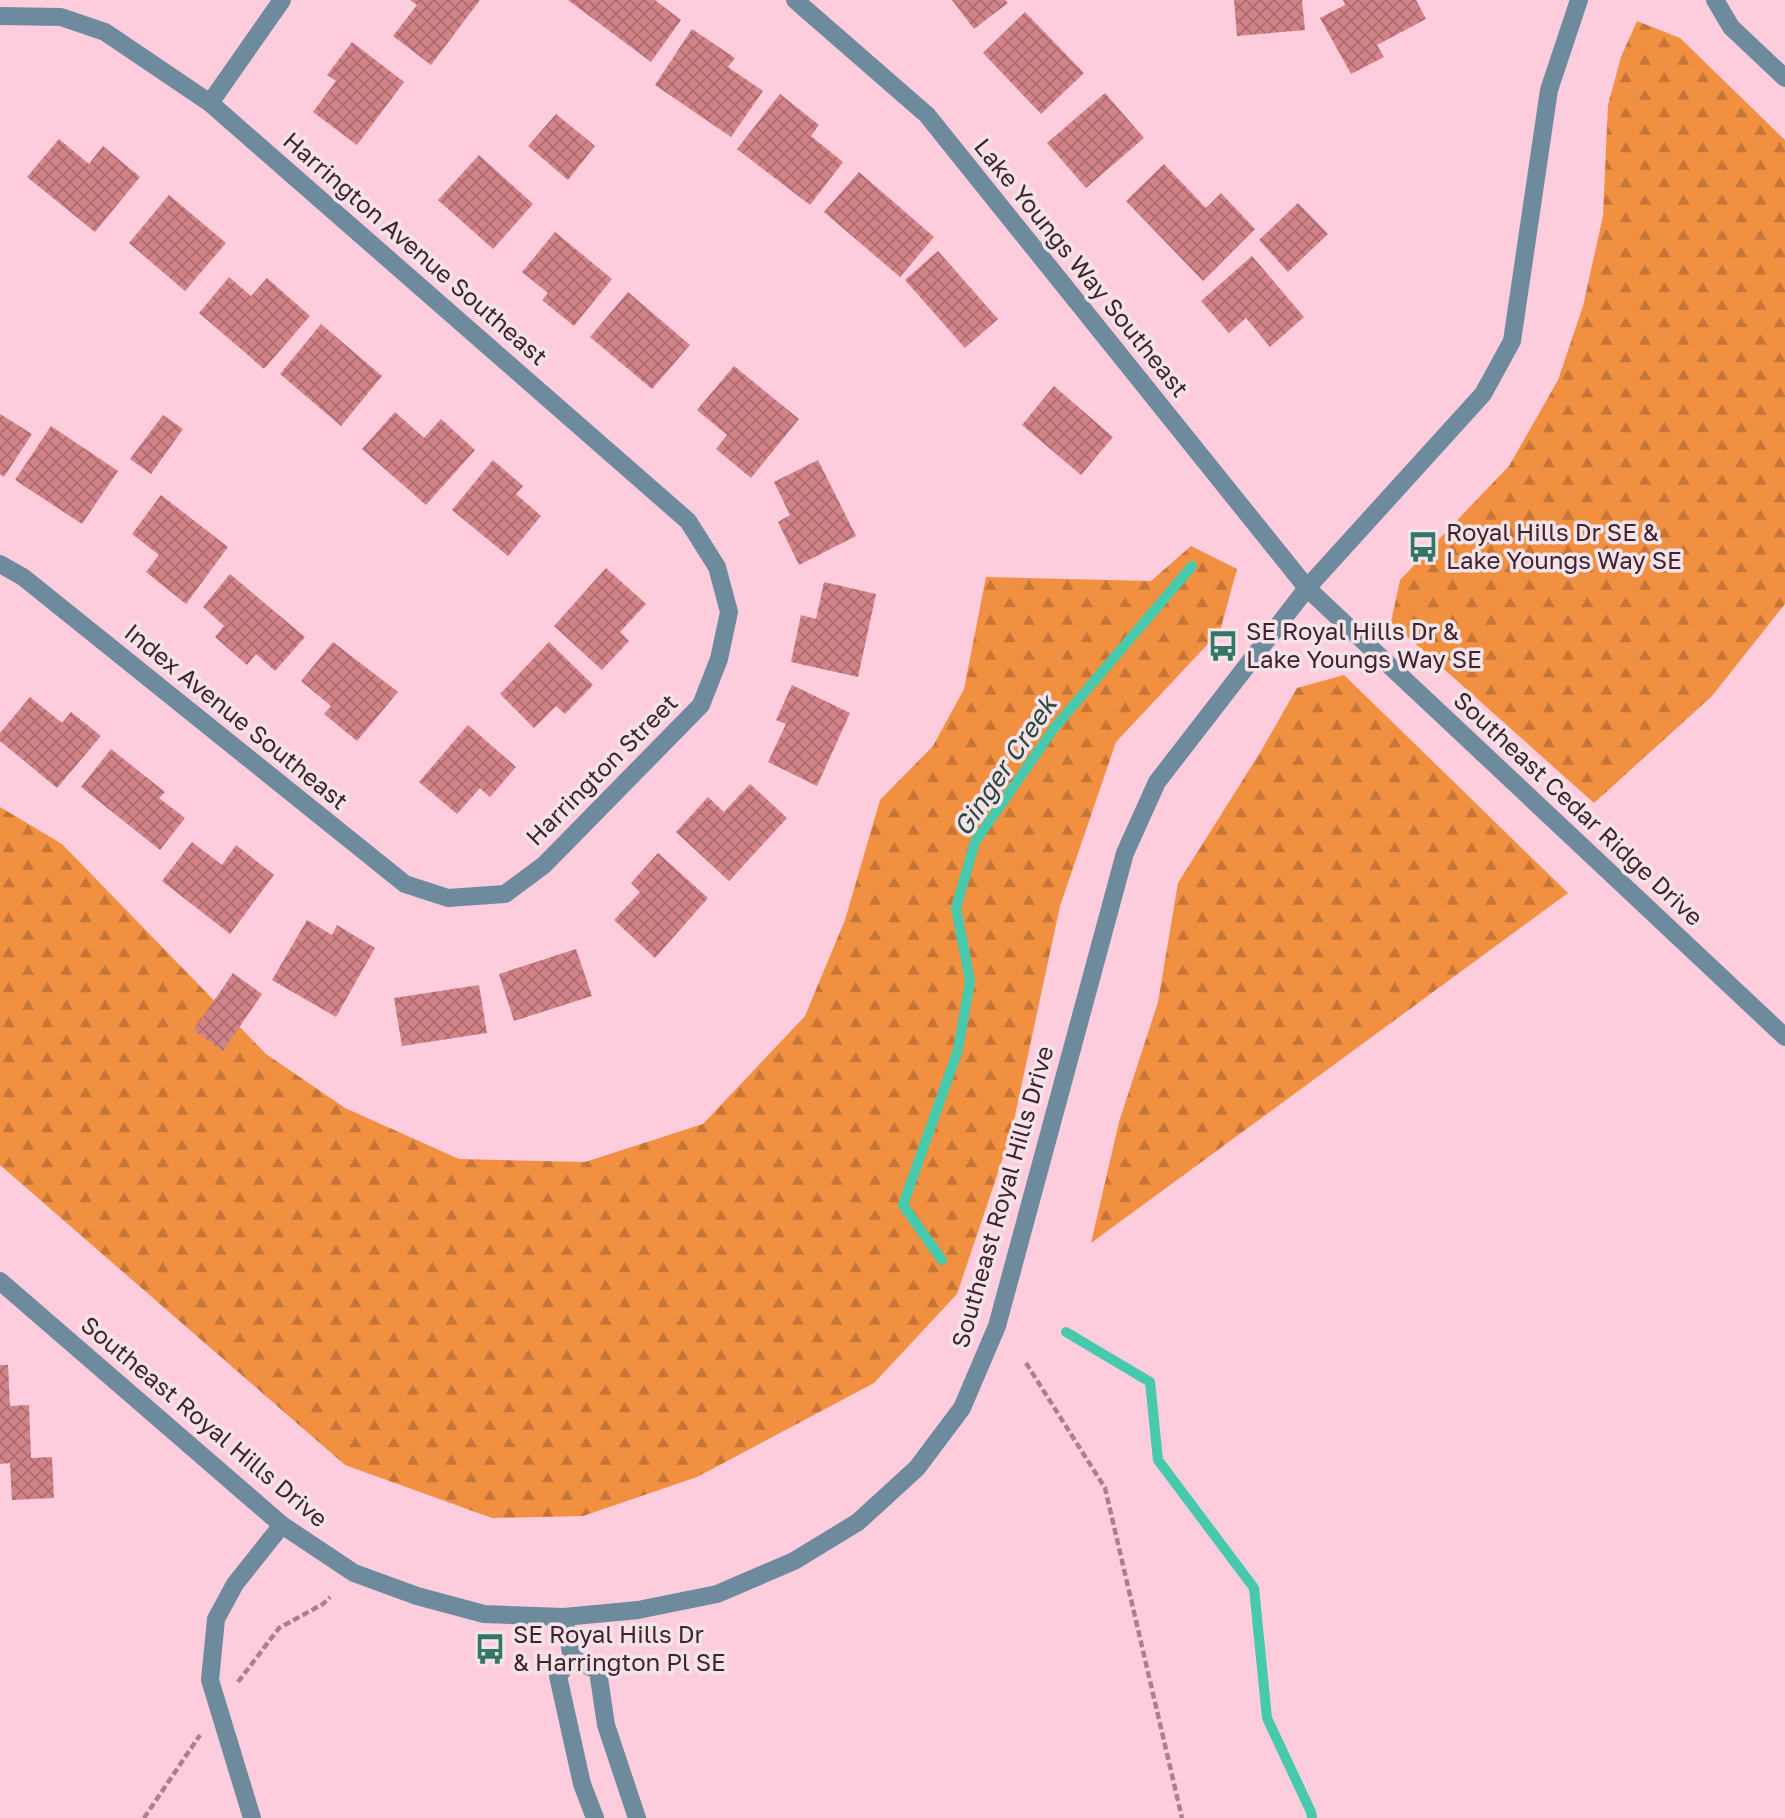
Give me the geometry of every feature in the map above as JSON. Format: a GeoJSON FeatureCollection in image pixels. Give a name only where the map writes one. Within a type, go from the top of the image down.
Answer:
{"type":"FeatureCollection","features":[{"type":"Feature","properties":{"kind":"street"},"geometry":{"type":"LineString","coordinates":[[210,103],[282,0]]}},
{"type":"Feature","properties":{"kind":"street","name":"Lake Youngs Way Southeast"},"geometry":{"type":"LineString","coordinates":[[795,0],[927,114],[1307,588]]}},
{"type":"Feature","properties":{"kind":"street","name":"Southeast Royal Hills Drive"},"geometry":{"type":"LineString","coordinates":[[0,1281],[282,1525],[354,1573],[417,1596],[484,1614],[564,1617],[638,1610],[718,1594],[793,1561],[859,1522],[917,1468],[962,1408],[997,1325],[1125,853],[1157,782],[1307,588],[1483,394],[1512,341],[1549,90],[1579,0]]}},
{"type":"Feature","properties":{"kind":"street"},"geometry":{"type":"LineString","coordinates":[[1715,0],[1731,27],[1785,78]]}},
{"type":"Feature","properties":{"kind":"street","name":"Harrington Avenue Southeast"},"geometry":{"type":"LineString","coordinates":[[0,16],[61,17],[105,32],[210,103],[688,521],[717,567],[729,612]]}},
{"type":"Feature","properties":{"kind":"street","name":"Index Avenue Southeast"},"geometry":{"type":"LineString","coordinates":[[0,564],[33,586],[405,884],[448,898]]}},
{"type":"Feature","properties":{"kind":"street","name":"Southeast Cedar Ridge Drive"},"geometry":{"type":"LineString","coordinates":[[1307,588],[1785,1037]]}},
{"type":"Feature","properties":{"kind":"street","name":"Harrington Street"},"geometry":{"type":"LineString","coordinates":[[448,898],[505,894],[544,865],[701,705],[719,659],[729,612]]}},
{"type":"Feature","properties":{"kind":"street"},"geometry":{"type":"LineString","coordinates":[[251,1818],[210,1680],[216,1619],[235,1584],[282,1525]]}},
{"type":"Feature","properties":{"kind":"street"},"geometry":{"type":"LineString","coordinates":[[564,1617],[572,1658]]}},
{"type":"Feature","properties":{"kind":"street"},"geometry":{"type":"LineString","coordinates":[[572,1658],[558,1675],[582,1784],[595,1818]]}},
{"type":"Feature","properties":{"kind":"street"},"geometry":{"type":"LineString","coordinates":[[572,1658],[598,1671],[606,1725],[636,1818]]}},
{"type":"Feature","properties":{"kind":"path"},"geometry":{"type":"LineString","coordinates":[[1026,1363],[1105,1488],[1182,1818]]}},
{"type":"Feature","properties":{"kind":"path"},"geometry":{"type":"LineString","coordinates":[[144,1818],[219,1707],[279,1629],[323,1604],[330,1597]]}},
{"type":"Feature","properties":{"kind":"green space"},"geometry":{"type":"Polygon","coordinates":[[[1637,21],[1680,38],[1785,140],[1785,604],[1712,696],[1594,803],[1391,622],[1400,580],[1509,466],[1558,380],[1583,306],[1603,216],[1608,105],[1621,57],[1637,21]]]}},
{"type":"Feature","properties":{"kind":"green space"},"geometry":{"type":"Polygon","coordinates":[[[1191,546],[1237,569],[1220,631],[1116,742],[1060,906],[1011,1134],[957,1294],[874,1383],[697,1477],[583,1516],[492,1518],[345,1465],[0,1165],[0,807],[62,844],[266,1054],[345,1108],[459,1159],[585,1162],[703,1124],[805,1016],[845,920],[880,800],[933,746],[964,689],[986,577],[1151,581],[1191,546]]]}},
{"type":"Feature","properties":{"kind":"green space"},"geometry":{"type":"Polygon","coordinates":[[[1344,675],[1568,893],[1091,1243],[1119,1122],[1158,1002],[1178,883],[1297,688],[1344,675]]]}},
{"type":"Feature","properties":{"kind":"building"},"geometry":{"type":"Polygon","coordinates":[[[410,0],[480,0],[431,65],[393,36],[417,5],[410,0]]]}},
{"type":"Feature","properties":{"kind":"building"},"geometry":{"type":"Polygon","coordinates":[[[568,0],[655,0],[681,20],[651,62],[568,0]]]}},
{"type":"Feature","properties":{"kind":"building"},"geometry":{"type":"Polygon","coordinates":[[[952,0],[1005,0],[1008,3],[974,29],[952,0]]]}},
{"type":"Feature","properties":{"kind":"building"},"geometry":{"type":"Polygon","coordinates":[[[1234,0],[1302,0],[1305,30],[1237,36],[1234,0]]]}},
{"type":"Feature","properties":{"kind":"building"},"geometry":{"type":"Polygon","coordinates":[[[1343,0],[1416,0],[1426,19],[1377,45],[1384,57],[1351,74],[1320,18],[1345,5],[1343,0]]]}},
{"type":"Feature","properties":{"kind":"building"},"geometry":{"type":"Polygon","coordinates":[[[1025,12],[1084,73],[1041,114],[983,53],[1025,12]]]}},
{"type":"Feature","properties":{"kind":"building"},"geometry":{"type":"Polygon","coordinates":[[[692,29],[735,58],[728,67],[763,91],[731,137],[655,85],[692,29]]]}},
{"type":"Feature","properties":{"kind":"building"},"geometry":{"type":"Polygon","coordinates":[[[352,42],[404,82],[357,145],[313,112],[336,81],[327,75],[352,42]]]}},
{"type":"Feature","properties":{"kind":"building"},"geometry":{"type":"Polygon","coordinates":[[[1105,93],[1144,138],[1086,188],[1047,143],[1105,93]]]}},
{"type":"Feature","properties":{"kind":"building"},"geometry":{"type":"Polygon","coordinates":[[[780,94],[819,125],[811,136],[843,162],[810,205],[737,149],[780,94]]]}},
{"type":"Feature","properties":{"kind":"building"},"geometry":{"type":"Polygon","coordinates":[[[556,114],[595,146],[568,180],[528,146],[556,114]]]}},
{"type":"Feature","properties":{"kind":"building"},"geometry":{"type":"Polygon","coordinates":[[[59,139],[89,164],[103,146],[140,177],[95,232],[27,177],[59,139]]]}},
{"type":"Feature","properties":{"kind":"building"},"geometry":{"type":"Polygon","coordinates":[[[479,155],[533,204],[493,249],[438,200],[479,155]]]}},
{"type":"Feature","properties":{"kind":"building"},"geometry":{"type":"Polygon","coordinates":[[[1164,164],[1206,208],[1221,193],[1255,229],[1203,281],[1126,201],[1164,164]]]}},
{"type":"Feature","properties":{"kind":"building"},"geometry":{"type":"Polygon","coordinates":[[[859,172],[934,237],[900,277],[824,212],[859,172]]]}},
{"type":"Feature","properties":{"kind":"building"},"geometry":{"type":"Polygon","coordinates":[[[169,195],[226,243],[185,291],[129,243],[169,195]]]}},
{"type":"Feature","properties":{"kind":"building"},"geometry":{"type":"Polygon","coordinates":[[[1298,203],[1328,234],[1288,272],[1259,240],[1298,203]]]}},
{"type":"Feature","properties":{"kind":"building"},"geometry":{"type":"Polygon","coordinates":[[[555,232],[612,279],[574,326],[542,300],[548,293],[522,272],[555,232]]]}},
{"type":"Feature","properties":{"kind":"building"},"geometry":{"type":"Polygon","coordinates":[[[938,251],[998,319],[965,348],[905,280],[938,251]]]}},
{"type":"Feature","properties":{"kind":"building"},"geometry":{"type":"Polygon","coordinates":[[[1252,256],[1304,317],[1270,347],[1246,318],[1229,333],[1201,301],[1252,256]]]}},
{"type":"Feature","properties":{"kind":"building"},"geometry":{"type":"Polygon","coordinates":[[[229,277],[251,296],[267,278],[310,316],[264,369],[199,313],[229,277]]]}},
{"type":"Feature","properties":{"kind":"building"},"geometry":{"type":"Polygon","coordinates":[[[628,292],[690,345],[652,389],[590,337],[628,292]]]}},
{"type":"Feature","properties":{"kind":"building"},"geometry":{"type":"Polygon","coordinates":[[[321,324],[382,376],[341,426],[280,374],[321,324]]]}},
{"type":"Feature","properties":{"kind":"building"},"geometry":{"type":"Polygon","coordinates":[[[734,366],[799,419],[751,478],[716,449],[727,435],[697,410],[734,366]]]}},
{"type":"Feature","properties":{"kind":"building"},"geometry":{"type":"Polygon","coordinates":[[[1054,386],[1113,437],[1081,475],[1022,425],[1054,386]]]}},
{"type":"Feature","properties":{"kind":"building"},"geometry":{"type":"Polygon","coordinates":[[[395,412],[424,438],[441,419],[475,450],[426,505],[362,449],[395,412]]]}},
{"type":"Feature","properties":{"kind":"building"},"geometry":{"type":"Polygon","coordinates":[[[0,414],[32,434],[4,477],[0,474],[0,414]]]}},
{"type":"Feature","properties":{"kind":"building"},"geometry":{"type":"Polygon","coordinates":[[[163,415],[183,429],[151,474],[130,459],[163,415]]]}},
{"type":"Feature","properties":{"kind":"building"},"geometry":{"type":"Polygon","coordinates":[[[51,426],[118,471],[82,524],[15,480],[51,426]]]}},
{"type":"Feature","properties":{"kind":"building"},"geometry":{"type":"Polygon","coordinates":[[[493,460],[523,486],[516,494],[541,516],[508,556],[452,510],[493,460]]]}},
{"type":"Feature","properties":{"kind":"building"},"geometry":{"type":"Polygon","coordinates":[[[818,460],[856,536],[799,565],[778,522],[790,515],[774,482],[818,460]]]}},
{"type":"Feature","properties":{"kind":"building"},"geometry":{"type":"Polygon","coordinates":[[[161,495],[228,547],[186,604],[146,572],[159,555],[132,534],[161,495]]]}},
{"type":"Feature","properties":{"kind":"building"},"geometry":{"type":"Polygon","coordinates":[[[606,568],[646,604],[620,632],[629,641],[602,670],[554,626],[606,568]]]}},
{"type":"Feature","properties":{"kind":"building"},"geometry":{"type":"Polygon","coordinates":[[[230,574],[305,637],[275,671],[256,654],[247,665],[215,637],[224,626],[203,607],[230,574]]]}},
{"type":"Feature","properties":{"kind":"building"},"geometry":{"type":"Polygon","coordinates":[[[824,582],[876,594],[858,677],[791,662],[801,615],[816,619],[824,582]]]}},
{"type":"Feature","properties":{"kind":"building"},"geometry":{"type":"Polygon","coordinates":[[[333,642],[398,692],[357,741],[324,714],[331,706],[301,681],[333,642]]]}},
{"type":"Feature","properties":{"kind":"building"},"geometry":{"type":"Polygon","coordinates":[[[549,642],[593,685],[565,714],[556,706],[534,728],[500,694],[549,642]]]}},
{"type":"Feature","properties":{"kind":"building"},"geometry":{"type":"Polygon","coordinates":[[[792,685],[850,713],[817,786],[768,762],[786,724],[776,720],[792,685]]]}},
{"type":"Feature","properties":{"kind":"building"},"geometry":{"type":"Polygon","coordinates":[[[30,697],[62,723],[71,712],[101,736],[57,788],[0,741],[0,733],[30,697]]]}},
{"type":"Feature","properties":{"kind":"building"},"geometry":{"type":"Polygon","coordinates":[[[468,725],[516,767],[490,797],[480,788],[457,814],[419,782],[468,725]]]}},
{"type":"Feature","properties":{"kind":"building"},"geometry":{"type":"Polygon","coordinates":[[[111,749],[165,792],[159,798],[185,818],[160,850],[81,787],[111,749]]]}},
{"type":"Feature","properties":{"kind":"building"},"geometry":{"type":"Polygon","coordinates":[[[750,784],[787,818],[729,881],[676,832],[708,797],[724,812],[750,784]]]}},
{"type":"Feature","properties":{"kind":"building"},"geometry":{"type":"Polygon","coordinates":[[[192,842],[222,865],[236,845],[274,875],[230,934],[162,881],[192,842]]]}},
{"type":"Feature","properties":{"kind":"building"},"geometry":{"type":"Polygon","coordinates":[[[658,853],[708,898],[655,958],[614,920],[640,892],[631,883],[658,853]]]}},
{"type":"Feature","properties":{"kind":"building"},"geometry":{"type":"Polygon","coordinates":[[[307,920],[332,935],[337,925],[375,948],[336,1017],[272,980],[307,920]]]}},
{"type":"Feature","properties":{"kind":"building"},"geometry":{"type":"Polygon","coordinates":[[[576,949],[592,996],[514,1021],[499,974],[576,949]]]}},
{"type":"Feature","properties":{"kind":"building"},"geometry":{"type":"Polygon","coordinates":[[[233,973],[262,994],[223,1051],[194,1030],[233,973]]]}},
{"type":"Feature","properties":{"kind":"building"},"geometry":{"type":"Polygon","coordinates":[[[479,985],[487,1033],[402,1046],[394,998],[479,985]]]}},
{"type":"Feature","properties":{"kind":"building"},"geometry":{"type":"Polygon","coordinates":[[[0,1365],[8,1365],[10,1406],[29,1405],[31,1458],[52,1457],[54,1498],[12,1500],[10,1463],[0,1464],[0,1365]]]}},
{"type":"Feature","properties":{"kind":"waterway","name":"Ginger Creek"},"geometry":{"type":"LineString","coordinates":[[942,1260],[903,1205],[958,1050],[970,981],[956,908],[975,842],[1055,727],[1192,566]]}},
{"type":"Feature","properties":{"kind":"waterway","name":"Ginger Creek"},"geometry":{"type":"LineString","coordinates":[[1066,1332],[1150,1382],[1158,1460],[1254,1588],[1267,1718],[1312,1818]]}},
{"type":"Feature","properties":{"kind":"place","name":"Royal Hills Dr SE & Lake Youngs Way SE"},"geometry":{"type":"Point","coordinates":[1423,547]}},
{"type":"Feature","properties":{"kind":"place","name":"SE Royal Hills Dr & Lake Youngs Way SE"},"geometry":{"type":"Point","coordinates":[1223,646]}},
{"type":"Feature","properties":{"kind":"place","name":"SE Royal Hills Dr & Harrington Pl SE"},"geometry":{"type":"Point","coordinates":[490,1649]}}]}
